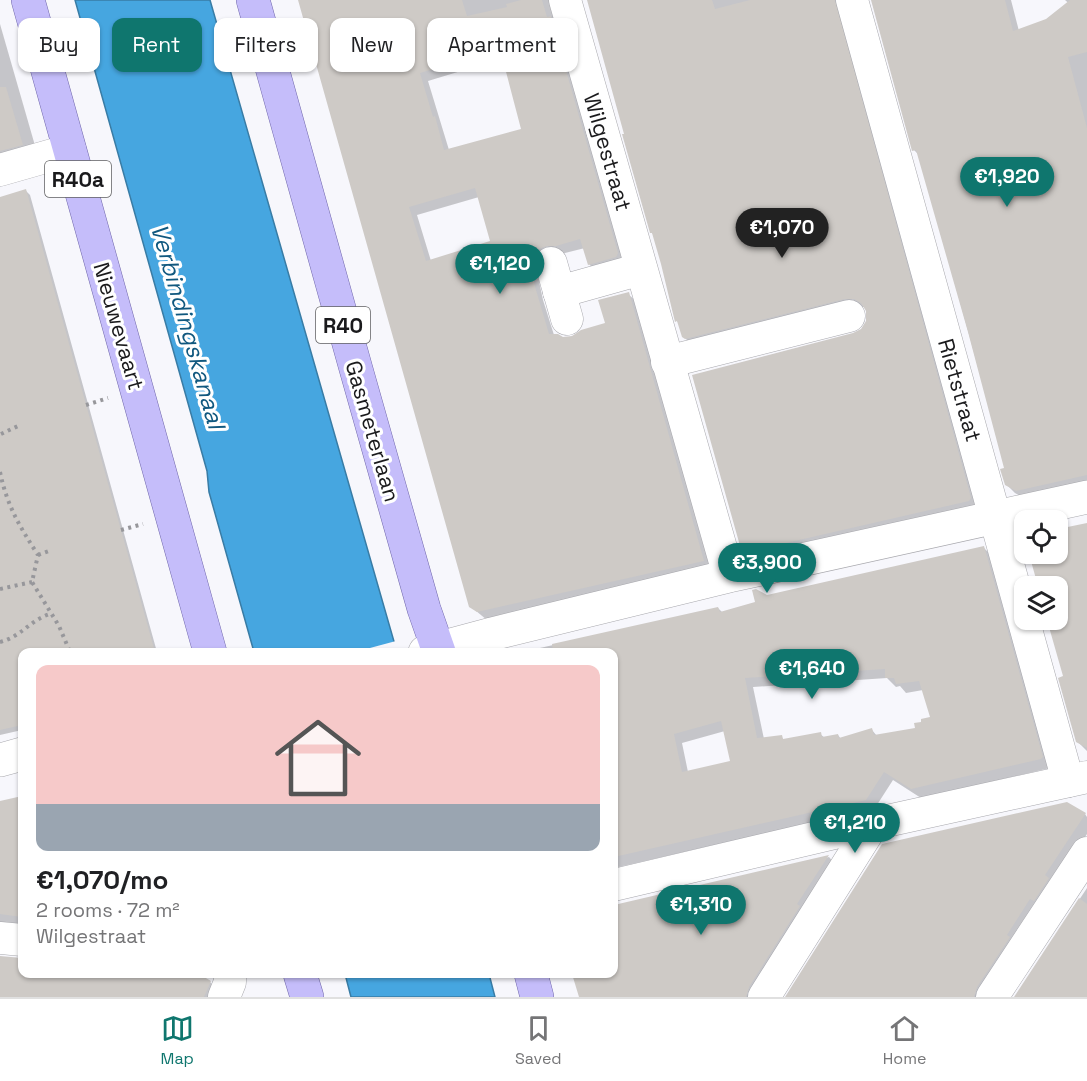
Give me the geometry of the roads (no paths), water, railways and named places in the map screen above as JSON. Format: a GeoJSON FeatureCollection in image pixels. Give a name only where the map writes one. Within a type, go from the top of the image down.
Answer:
{"type":"FeatureCollection","features":[{"type":"Feature","properties":{"kind":"main road","name":"Nieuwevaart"},"geometry":{"type":"LineString","coordinates":[[28,0],[209,648]]}},
{"type":"Feature","properties":{"kind":"main road","name":"Gasmeterlaan"},"geometry":{"type":"LineString","coordinates":[[253,0],[433,648]]}},
{"type":"Feature","properties":{"kind":"main road"},"geometry":{"type":"LineString","coordinates":[[301,978],[307,997]]}},
{"type":"Feature","properties":{"kind":"main road"},"geometry":{"type":"LineString","coordinates":[[532,978],[537,997]]}},
{"type":"Feature","properties":{"kind":"street","name":"Wilgestraat"},"geometry":{"type":"LineString","coordinates":[[564,0],[729,576]]}},
{"type":"Feature","properties":{"kind":"street","name":"Rietstraat"},"geometry":{"type":"LineString","coordinates":[[852,0],[996,517],[1078,779]]}},
{"type":"Feature","properties":{"kind":"street"},"geometry":{"type":"LineString","coordinates":[[0,170],[70,150]]}},
{"type":"Feature","properties":{"kind":"street"},"geometry":{"type":"LineString","coordinates":[[560,291],[641,269]]}},
{"type":"Feature","properties":{"kind":"street"},"geometry":{"type":"LineString","coordinates":[[667,362],[849,316]]}},
{"type":"Feature","properties":{"kind":"street"},"geometry":{"type":"LineString","coordinates":[[446,648],[729,576],[1087,497]]}},
{"type":"Feature","properties":{"kind":"street"},"geometry":{"type":"LineString","coordinates":[[0,760],[18,755]]}},
{"type":"Feature","properties":{"kind":"street"},"geometry":{"type":"LineString","coordinates":[[618,884],[1078,779]]}},
{"type":"Feature","properties":{"kind":"street"},"geometry":{"type":"LineString","coordinates":[[764,997],[873,824]]}},
{"type":"Feature","properties":{"kind":"street"},"geometry":{"type":"LineString","coordinates":[[992,997],[1087,853]]}},
{"type":"Feature","properties":{"kind":"street"},"geometry":{"type":"LineString","coordinates":[[0,938],[18,940]]}},
{"type":"Feature","properties":{"kind":"street"},"geometry":{"type":"LineString","coordinates":[[224,997],[230,978]]}},
{"type":"Feature","properties":{"kind":"water","name":"Verbindingskanaal"},"geometry":{"type":"Polygon","coordinates":[[[75,0],[210,0],[215,18],[214,72],[231,72],[396,648],[253,648],[209,492],[207,471],[95,72],[100,72],[100,18],[80,18],[75,0]]]}},
{"type":"Feature","properties":{"kind":"water"},"geometry":{"type":"Polygon","coordinates":[[[346,978],[490,978],[495,997],[351,997],[346,978]]]}}]}
